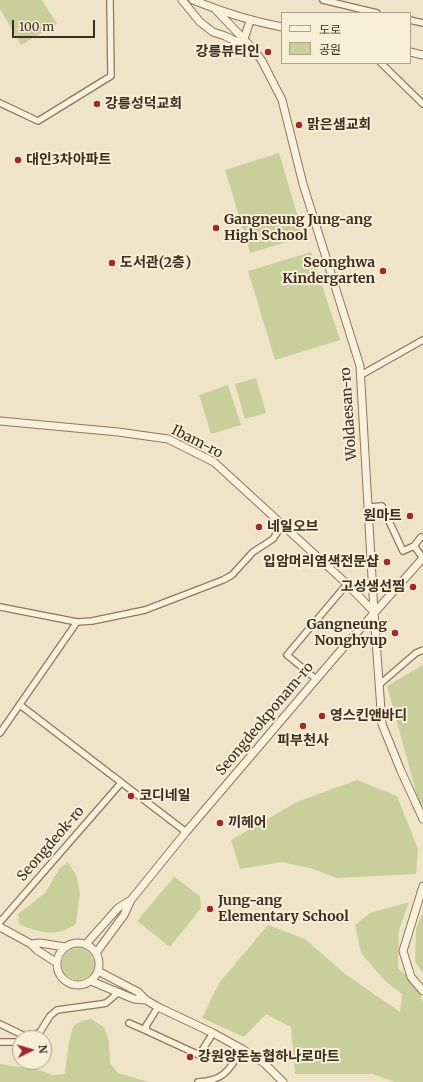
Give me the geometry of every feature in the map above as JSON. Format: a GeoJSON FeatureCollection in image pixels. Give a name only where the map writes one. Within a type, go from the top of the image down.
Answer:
{"type":"FeatureCollection","features":[{"type":"Feature","properties":{"kind":"street"},"geometry":{"type":"LineString","coordinates":[[0,103],[38,121],[111,76],[110,0]]}},
{"type":"Feature","properties":{"kind":"street"},"geometry":{"type":"LineString","coordinates":[[182,0],[200,22],[213,32],[254,50]]}},
{"type":"Feature","properties":{"kind":"street"},"geometry":{"type":"LineString","coordinates":[[193,0],[216,10],[281,27]]}},
{"type":"Feature","properties":{"kind":"street"},"geometry":{"type":"LineString","coordinates":[[323,0],[373,12]]}},
{"type":"Feature","properties":{"kind":"street","name":"Woldaesan-ro"},"geometry":{"type":"LineString","coordinates":[[216,10],[254,50],[269,73],[282,100],[303,184],[360,366],[382,724],[423,819]]}},
{"type":"Feature","properties":{"kind":"street"},"geometry":{"type":"LineString","coordinates":[[244,39],[250,20]]}},
{"type":"Feature","properties":{"kind":"street"},"geometry":{"type":"LineString","coordinates":[[411,20],[423,23]]}},
{"type":"Feature","properties":{"kind":"street"},"geometry":{"type":"LineString","coordinates":[[411,52],[423,55]]}},
{"type":"Feature","properties":{"kind":"street"},"geometry":{"type":"LineString","coordinates":[[382,64],[423,104]]}},
{"type":"Feature","properties":{"kind":"street"},"geometry":{"type":"LineString","coordinates":[[361,375],[423,340]]}},
{"type":"Feature","properties":{"kind":"street","name":"Ibam-ro"},"geometry":{"type":"LineString","coordinates":[[0,421],[118,432],[168,439],[214,462],[348,584],[374,612]]}},
{"type":"Feature","properties":{"kind":"street"},"geometry":{"type":"LineString","coordinates":[[368,506],[382,506],[403,551],[414,546],[421,537]]}},
{"type":"Feature","properties":{"kind":"street"},"geometry":{"type":"LineString","coordinates":[[0,607],[78,622],[92,621],[145,610],[223,580],[232,575],[253,552],[273,539],[282,525]]}},
{"type":"Feature","properties":{"kind":"street"},"geometry":{"type":"LineString","coordinates":[[414,546],[423,558]]}},
{"type":"Feature","properties":{"kind":"street","name":"Seongdeokponam-ro"},"geometry":{"type":"LineString","coordinates":[[131,900],[186,832],[374,612],[423,558]]}},
{"type":"Feature","properties":{"kind":"street"},"geometry":{"type":"LineString","coordinates":[[316,680],[287,655],[348,584]]}},
{"type":"Feature","properties":{"kind":"street"},"geometry":{"type":"LineString","coordinates":[[0,733],[78,622]]}},
{"type":"Feature","properties":{"kind":"street"},"geometry":{"type":"LineString","coordinates":[[380,684],[416,653],[423,650]]}},
{"type":"Feature","properties":{"kind":"street"},"geometry":{"type":"LineString","coordinates":[[20,705],[186,832]]}},
{"type":"Feature","properties":{"kind":"street","name":"Seongdeok-ro"},"geometry":{"type":"LineString","coordinates":[[0,922],[121,783]]}},
{"type":"Feature","properties":{"kind":"street"},"geometry":{"type":"LineString","coordinates":[[423,886],[403,950],[411,977],[423,991]]}},
{"type":"Feature","properties":{"kind":"street"},"geometry":{"type":"LineString","coordinates":[[86,944],[118,908],[131,900]]}},
{"type":"Feature","properties":{"kind":"street"},"geometry":{"type":"LineString","coordinates":[[96,953],[124,914],[131,900]]}},
{"type":"Feature","properties":{"kind":"street"},"geometry":{"type":"LineString","coordinates":[[0,927],[31,944],[37,950],[57,963]]}},
{"type":"Feature","properties":{"kind":"street"},"geometry":{"type":"LineString","coordinates":[[31,944],[40,943],[65,947]]}},
{"type":"Feature","properties":{"kind":"street"},"geometry":{"type":"LineString","coordinates":[[71,944],[86,944],[96,953],[99,962],[98,971],[91,981],[84,985],[76,986],[68,983],[60,974],[57,963],[59,954],[65,947],[71,944]]}},
{"type":"Feature","properties":{"kind":"street"},"geometry":{"type":"LineString","coordinates":[[98,971],[138,992],[146,1000],[158,1007],[213,1033],[242,1049],[264,1064],[283,1082]]}},
{"type":"Feature","properties":{"kind":"street"},"geometry":{"type":"LineString","coordinates":[[91,981],[134,999],[146,1000]]}},
{"type":"Feature","properties":{"kind":"street"},"geometry":{"type":"LineString","coordinates":[[0,1024],[29,1038],[40,1032],[50,1016],[57,1010],[106,1003],[118,992]]}},
{"type":"Feature","properties":{"kind":"street"},"geometry":{"type":"LineString","coordinates":[[147,1031],[146,1026],[158,1007]]}},
{"type":"Feature","properties":{"kind":"street"},"geometry":{"type":"LineString","coordinates":[[129,1023],[199,1055],[213,1033]]}},
{"type":"Feature","properties":{"kind":"street"},"geometry":{"type":"LineString","coordinates":[[0,1042],[12,1042]]}},
{"type":"Feature","properties":{"kind":"street"},"geometry":{"type":"LineString","coordinates":[[198,1082],[222,1076],[231,1068],[242,1049]]}},
{"type":"Feature","properties":{"kind":"green space"},"geometry":{"type":"Polygon","coordinates":[[[0,0],[42,0],[57,24],[21,45],[0,9],[0,0]]]}},
{"type":"Feature","properties":{"kind":"green space"},"geometry":{"type":"Polygon","coordinates":[[[279,153],[304,237],[250,253],[225,170],[279,153]]]}},
{"type":"Feature","properties":{"kind":"green space"},"geometry":{"type":"Polygon","coordinates":[[[311,252],[340,340],[275,360],[248,271],[311,252]]]}},
{"type":"Feature","properties":{"kind":"green space"},"geometry":{"type":"Polygon","coordinates":[[[256,378],[266,413],[245,419],[235,384],[256,378]]]}},
{"type":"Feature","properties":{"kind":"green space"},"geometry":{"type":"Polygon","coordinates":[[[228,385],[241,425],[211,434],[199,395],[228,385]]]}},
{"type":"Feature","properties":{"kind":"green space"},"geometry":{"type":"Polygon","coordinates":[[[423,665],[423,806],[421,810],[387,686],[423,665]]]}},
{"type":"Feature","properties":{"kind":"green space"},"geometry":{"type":"Polygon","coordinates":[[[357,780],[397,796],[418,849],[416,874],[337,878],[310,868],[282,862],[240,869],[231,840],[297,802],[357,780]]]}},
{"type":"Feature","properties":{"kind":"green space"},"geometry":{"type":"Polygon","coordinates":[[[68,862],[77,877],[80,894],[76,924],[62,931],[48,933],[34,930],[19,924],[18,914],[45,893],[59,869],[68,862]]]}},
{"type":"Feature","properties":{"kind":"green space"},"geometry":{"type":"Polygon","coordinates":[[[174,877],[200,896],[201,908],[170,947],[137,921],[174,877]]]}},
{"type":"Feature","properties":{"kind":"green space"},"geometry":{"type":"Polygon","coordinates":[[[409,902],[399,930],[398,968],[416,985],[423,1002],[423,1082],[395,1082],[372,1074],[295,1074],[291,1027],[266,1014],[244,1037],[202,1018],[219,983],[268,925],[305,939],[345,974],[400,1012],[402,994],[385,981],[361,953],[355,925],[370,913],[409,902]]]}},
{"type":"Feature","properties":{"kind":"green space"},"geometry":{"type":"Polygon","coordinates":[[[423,912],[423,973],[415,962],[416,929],[423,912]]]}},
{"type":"Feature","properties":{"kind":"green space"},"geometry":{"type":"Polygon","coordinates":[[[78,948],[84,949],[91,955],[94,964],[93,970],[87,977],[78,980],[72,979],[65,973],[62,964],[63,958],[69,951],[78,948]]]}},
{"type":"Feature","properties":{"kind":"green space"},"geometry":{"type":"Polygon","coordinates":[[[91,1019],[104,1027],[109,1041],[110,1063],[118,1073],[149,1082],[0,1082],[0,1064],[12,1066],[12,1070],[39,1070],[53,1075],[65,1074],[72,1030],[74,1026],[82,1021],[91,1019]]]}},
{"type":"Feature","properties":{"kind":"place","name":"강릉뷰티인"},"geometry":{"type":"Point","coordinates":[268,52]}},
{"type":"Feature","properties":{"kind":"place","name":"강릉성덕교회"},"geometry":{"type":"Point","coordinates":[97,104]}},
{"type":"Feature","properties":{"kind":"place","name":"맑은샘교회"},"geometry":{"type":"Point","coordinates":[299,125]}},
{"type":"Feature","properties":{"kind":"place","name":"대인3차아파트"},"geometry":{"type":"Point","coordinates":[18,160]}},
{"type":"Feature","properties":{"kind":"place","name":"Gangneung Jung-ang High School"},"geometry":{"type":"Point","coordinates":[216,228]}},
{"type":"Feature","properties":{"kind":"place","name":"도서관(2층)"},"geometry":{"type":"Point","coordinates":[112,263]}},
{"type":"Feature","properties":{"kind":"place","name":"Seonghwa Kindergarten"},"geometry":{"type":"Point","coordinates":[383,271]}},
{"type":"Feature","properties":{"kind":"place","name":"원마트"},"geometry":{"type":"Point","coordinates":[410,516]}},
{"type":"Feature","properties":{"kind":"place","name":"네일오브"},"geometry":{"type":"Point","coordinates":[259,527]}},
{"type":"Feature","properties":{"kind":"place","name":"입암머리염색전문샵"},"geometry":{"type":"Point","coordinates":[387,562]}},
{"type":"Feature","properties":{"kind":"place","name":"고성생선찜"},"geometry":{"type":"Point","coordinates":[413,587]}},
{"type":"Feature","properties":{"kind":"place","name":"Gangneung Nonghyup"},"geometry":{"type":"Point","coordinates":[395,633]}},
{"type":"Feature","properties":{"kind":"place","name":"영스킨앤바디"},"geometry":{"type":"Point","coordinates":[322,716]}},
{"type":"Feature","properties":{"kind":"place","name":"피부천사"},"geometry":{"type":"Point","coordinates":[303,726]}},
{"type":"Feature","properties":{"kind":"place","name":"코디네일"},"geometry":{"type":"Point","coordinates":[131,796]}},
{"type":"Feature","properties":{"kind":"place","name":"끼헤어"},"geometry":{"type":"Point","coordinates":[220,823]}},
{"type":"Feature","properties":{"kind":"place","name":"Jung-ang Elementary School"},"geometry":{"type":"Point","coordinates":[210,909]}},
{"type":"Feature","properties":{"kind":"place","name":"강원양돈농협하나로마트"},"geometry":{"type":"Point","coordinates":[190,1057]}}]}
